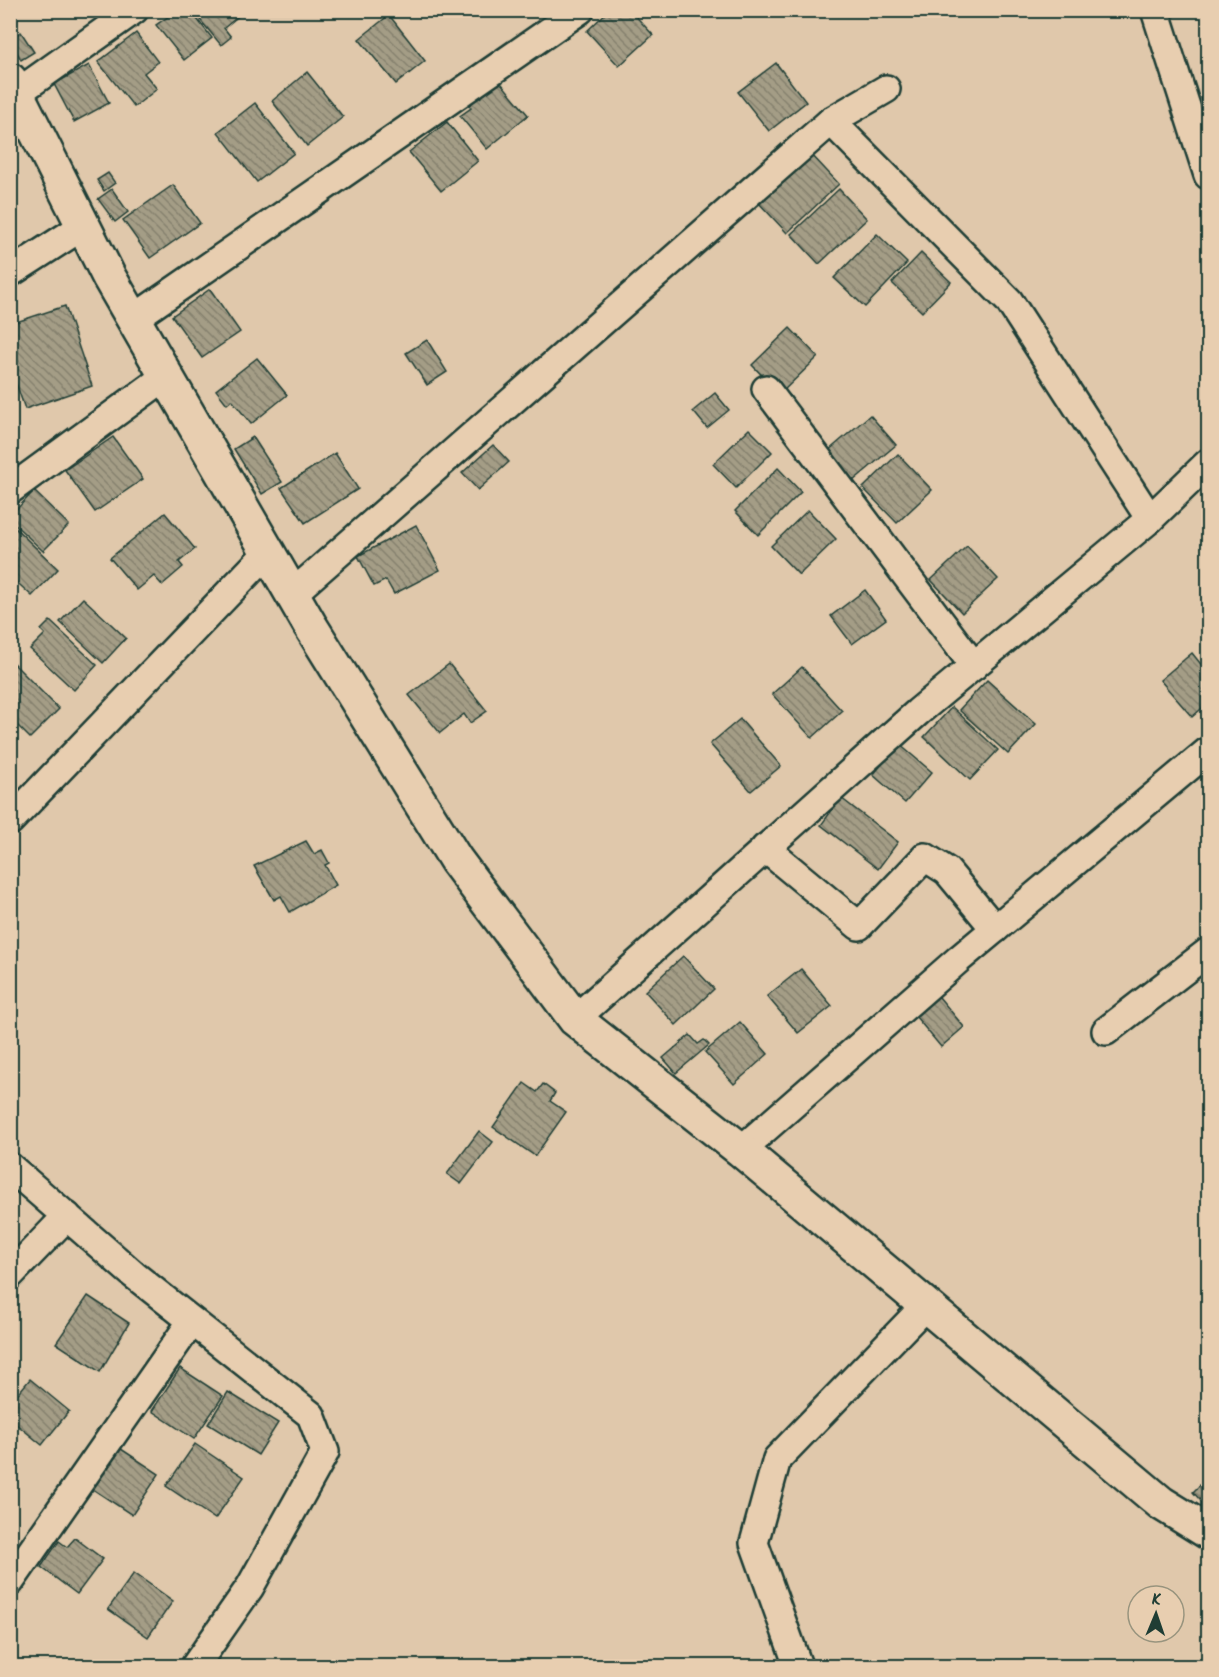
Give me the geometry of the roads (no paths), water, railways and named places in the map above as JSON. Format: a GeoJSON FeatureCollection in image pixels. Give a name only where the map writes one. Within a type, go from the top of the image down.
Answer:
{"type":"FeatureCollection","features":[{"type":"Feature","properties":{"kind":"street"},"geometry":{"type":"LineString","coordinates":[[134,10],[14,87],[83,226],[133,319],[292,594],[456,860],[575,1019],[741,1150],[1161,1503],[1209,1532]]}},
{"type":"Feature","properties":{"kind":"street"},"geometry":{"type":"LineString","coordinates":[[133,319],[580,10]]}},
{"type":"Feature","properties":{"kind":"street"},"geometry":{"type":"LineString","coordinates":[[1155,10],[1209,175]]}},
{"type":"Feature","properties":{"kind":"street"},"geometry":{"type":"LineString","coordinates":[[292,594],[831,121],[886,89]]}},
{"type":"Feature","properties":{"kind":"street"},"geometry":{"type":"LineString","coordinates":[[831,121],[1009,301],[1150,519]]}},
{"type":"Feature","properties":{"kind":"street"},"geometry":{"type":"LineString","coordinates":[[10,273],[83,226]]}},
{"type":"Feature","properties":{"kind":"street"},"geometry":{"type":"LineString","coordinates":[[10,490],[166,376]]}},
{"type":"Feature","properties":{"kind":"street"},"geometry":{"type":"LineString","coordinates":[[766,389],[974,666]]}},
{"type":"Feature","properties":{"kind":"street"},"geometry":{"type":"LineString","coordinates":[[575,1019],[765,848],[974,666],[1150,519],[1209,463]]}},
{"type":"Feature","properties":{"kind":"street"},"geometry":{"type":"LineString","coordinates":[[10,821],[268,552]]}},
{"type":"Feature","properties":{"kind":"street"},"geometry":{"type":"LineString","coordinates":[[741,1150],[995,929],[1209,751]]}},
{"type":"Feature","properties":{"kind":"street"},"geometry":{"type":"LineString","coordinates":[[765,848],[859,926],[925,856],[947,871],[995,929]]}},
{"type":"Feature","properties":{"kind":"street"},"geometry":{"type":"LineString","coordinates":[[1106,1031],[1209,952]]}},
{"type":"Feature","properties":{"kind":"street"},"geometry":{"type":"LineString","coordinates":[[10,1167],[192,1321],[311,1415],[326,1452],[250,1587],[195,1666]]}},
{"type":"Feature","properties":{"kind":"street"},"geometry":{"type":"LineString","coordinates":[[10,1275],[67,1216]]}},
{"type":"Feature","properties":{"kind":"street"},"geometry":{"type":"LineString","coordinates":[[798,1666],[754,1543],[777,1460],[926,1305]]}},
{"type":"Feature","properties":{"kind":"street"},"geometry":{"type":"LineString","coordinates":[[10,1582],[192,1321]]}}]}
